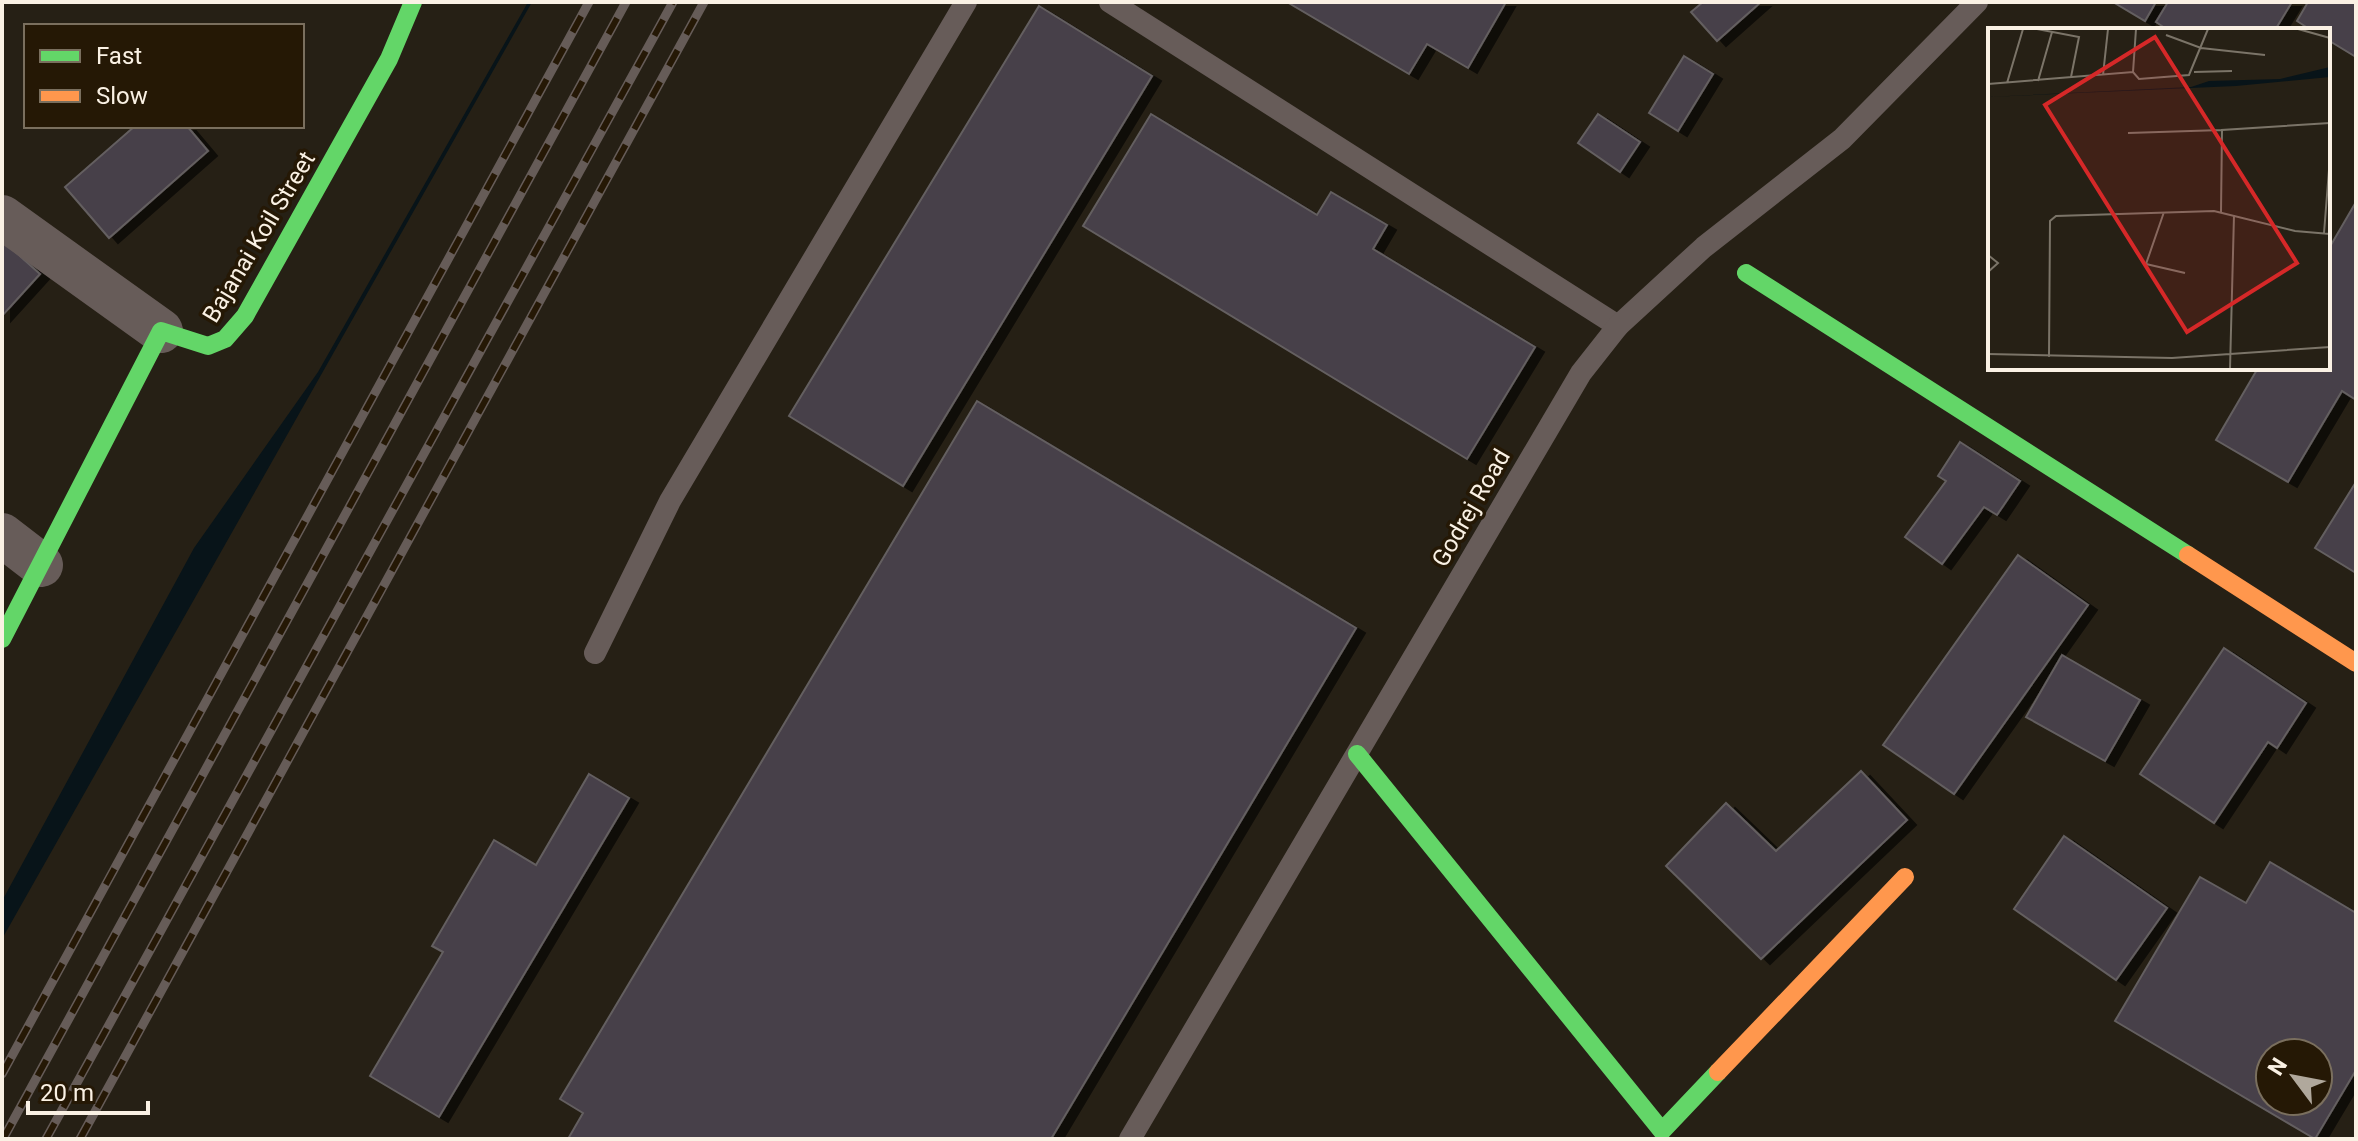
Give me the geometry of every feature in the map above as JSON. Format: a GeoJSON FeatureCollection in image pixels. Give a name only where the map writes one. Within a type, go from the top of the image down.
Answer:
{"type":"FeatureCollection","features":[{"type":"Feature","properties":{"kind":"street","name":"Bajanai Koil Street"},"geometry":{"type":"LineString","coordinates":[[161,331],[203,348],[226,342],[245,316],[389,59],[413,2]]}},
{"type":"Feature","properties":{"kind":"street"},"geometry":{"type":"LineString","coordinates":[[2,217],[161,331],[2,639]]}},
{"type":"Feature","properties":{"kind":"street"},"geometry":{"type":"LineString","coordinates":[[1746,273],[2356,663]]}},
{"type":"Feature","properties":{"kind":"street"},"geometry":{"type":"LineString","coordinates":[[2,535],[41,565]]}},
{"type":"Feature","properties":{"kind":"street"},"geometry":{"type":"LineString","coordinates":[[1357,754],[1662,1131],[1905,877]]}},
{"type":"Feature","properties":{"kind":"lane"},"geometry":{"type":"LineString","coordinates":[[595,653],[670,501],[966,2]]}},
{"type":"Feature","properties":{"kind":"lane"},"geometry":{"type":"LineString","coordinates":[[1110,2],[1618,326]]}},
{"type":"Feature","properties":{"kind":"lane","name":"Godrej Road"},"geometry":{"type":"LineString","coordinates":[[1130,1139],[1581,373],[1618,326],[1704,247],[1842,139],[1977,2]]}},
{"type":"Feature","properties":{"kind":"lane"},"geometry":{"type":"LineString","coordinates":[[1704,247],[1746,273]]}},
{"type":"Feature","properties":{"kind":"shaded area"},"geometry":{"type":"Polygon","coordinates":[[[528,2],[532,2],[2,939],[2,901],[194,548],[318,372],[528,2]]]}},
{"type":"Feature","properties":{"kind":"building"},"geometry":{"type":"Polygon","coordinates":[[[1287,2],[1506,2],[1468,68],[1427,44],[1409,74],[1287,2]]]}},
{"type":"Feature","properties":{"kind":"building"},"geometry":{"type":"Polygon","coordinates":[[[1703,2],[1761,2],[1717,41],[1691,12],[1703,2]]]}},
{"type":"Feature","properties":{"kind":"building"},"geometry":{"type":"Polygon","coordinates":[[[2113,2],[2156,2],[2145,21],[2113,2]]]}},
{"type":"Feature","properties":{"kind":"building"},"geometry":{"type":"Polygon","coordinates":[[[2168,2],[2292,2],[2276,28],[2165,28],[2156,22],[2168,2]]]}},
{"type":"Feature","properties":{"kind":"building"},"geometry":{"type":"Polygon","coordinates":[[[2308,2],[2356,2],[2356,57],[2330,41],[2330,28],[2308,28],[2297,21],[2308,2]]]}},
{"type":"Feature","properties":{"kind":"building"},"geometry":{"type":"Polygon","coordinates":[[[1039,6],[1152,76],[903,486],[789,416],[1039,6]]]}},
{"type":"Feature","properties":{"kind":"building"},"geometry":{"type":"Polygon","coordinates":[[[1684,56],[1713,74],[1678,131],[1649,113],[1684,56]]]}},
{"type":"Feature","properties":{"kind":"building"},"geometry":{"type":"Polygon","coordinates":[[[1151,114],[1317,215],[1331,192],[1387,225],[1373,249],[1535,347],[1467,459],[1083,226],[1151,114]]]}},
{"type":"Feature","properties":{"kind":"building"},"geometry":{"type":"Polygon","coordinates":[[[1598,114],[1640,142],[1620,172],[1578,143],[1598,114]]]}},
{"type":"Feature","properties":{"kind":"building"},"geometry":{"type":"Polygon","coordinates":[[[133,128],[189,128],[208,151],[109,238],[65,187],[133,128]]]}},
{"type":"Feature","properties":{"kind":"building"},"geometry":{"type":"Polygon","coordinates":[[[2356,202],[2356,400],[2342,391],[2288,482],[2216,440],[2257,370],[2330,370],[2330,247],[2356,202]]]}},
{"type":"Feature","properties":{"kind":"building"},"geometry":{"type":"Polygon","coordinates":[[[2,240],[40,274],[2,316],[2,240]]]}},
{"type":"Feature","properties":{"kind":"building"},"geometry":{"type":"Polygon","coordinates":[[[977,401],[1356,628],[1051,1139],[568,1139],[583,1113],[560,1099],[977,401]]]}},
{"type":"Feature","properties":{"kind":"building"},"geometry":{"type":"Polygon","coordinates":[[[1960,442],[2020,481],[1997,515],[1984,507],[1942,564],[1905,537],[1946,481],[1938,476],[1960,442]]]}},
{"type":"Feature","properties":{"kind":"building"},"geometry":{"type":"Polygon","coordinates":[[[2356,482],[2356,573],[2315,548],[2356,482]]]}},
{"type":"Feature","properties":{"kind":"building"},"geometry":{"type":"Polygon","coordinates":[[[2018,555],[2088,605],[1954,794],[1883,745],[2018,555]]]}},
{"type":"Feature","properties":{"kind":"building"},"geometry":{"type":"Polygon","coordinates":[[[2224,648],[2306,703],[2277,748],[2268,742],[2214,823],[2140,774],[2224,648]]]}},
{"type":"Feature","properties":{"kind":"building"},"geometry":{"type":"Polygon","coordinates":[[[2062,655],[2140,700],[2105,761],[2026,717],[2062,655]]]}},
{"type":"Feature","properties":{"kind":"building"},"geometry":{"type":"Polygon","coordinates":[[[1861,771],[1907,820],[1761,959],[1666,866],[1726,803],[1776,851],[1861,771]]]}},
{"type":"Feature","properties":{"kind":"building"},"geometry":{"type":"Polygon","coordinates":[[[589,774],[629,798],[439,1117],[370,1076],[443,952],[432,946],[494,840],[536,865],[589,774]]]}},
{"type":"Feature","properties":{"kind":"building"},"geometry":{"type":"Polygon","coordinates":[[[2064,836],[2167,908],[2116,980],[2014,909],[2064,836]]]}},
{"type":"Feature","properties":{"kind":"building"},"geometry":{"type":"Polygon","coordinates":[[[2270,862],[2356,913],[2356,1070],[2334,1107],[2334,1037],[2254,1037],[2254,1103],[2115,1021],[2200,877],[2246,903],[2270,862]]]}},
{"type":"Feature","properties":{"kind":"building"},"geometry":{"type":"Polygon","coordinates":[[[2278,1117],[2328,1117],[2315,1139],[2278,1117]]]}},
{"type":"Feature","properties":{"kind":"railway"},"geometry":{"type":"LineString","coordinates":[[2,1074],[589,2]]}},
{"type":"Feature","properties":{"kind":"railway"},"geometry":{"type":"LineString","coordinates":[[3,1139],[626,2]]}},
{"type":"Feature","properties":{"kind":"railway"},"geometry":{"type":"LineString","coordinates":[[46,1139],[673,2]]}},
{"type":"Feature","properties":{"kind":"railway"},"geometry":{"type":"LineString","coordinates":[[80,1139],[704,2]]}},
{"type":"Feature","properties":{"kind":"traffic: fast"},"geometry":{"type":"LineString","coordinates":[[2,639],[161,331],[208,346],[225,339],[245,316],[389,59],[413,2]]}},
{"type":"Feature","properties":{"kind":"traffic: fast"},"geometry":{"type":"LineString","coordinates":[[1746,273],[2188,555]]}},
{"type":"Feature","properties":{"kind":"traffic: fast"},"geometry":{"type":"LineString","coordinates":[[1357,754],[1662,1131],[1718,1072]]}},
{"type":"Feature","properties":{"kind":"traffic: slow"},"geometry":{"type":"LineString","coordinates":[[2188,555],[2356,663]]}},
{"type":"Feature","properties":{"kind":"traffic: slow"},"geometry":{"type":"LineString","coordinates":[[1718,1072],[1905,877]]}}]}
